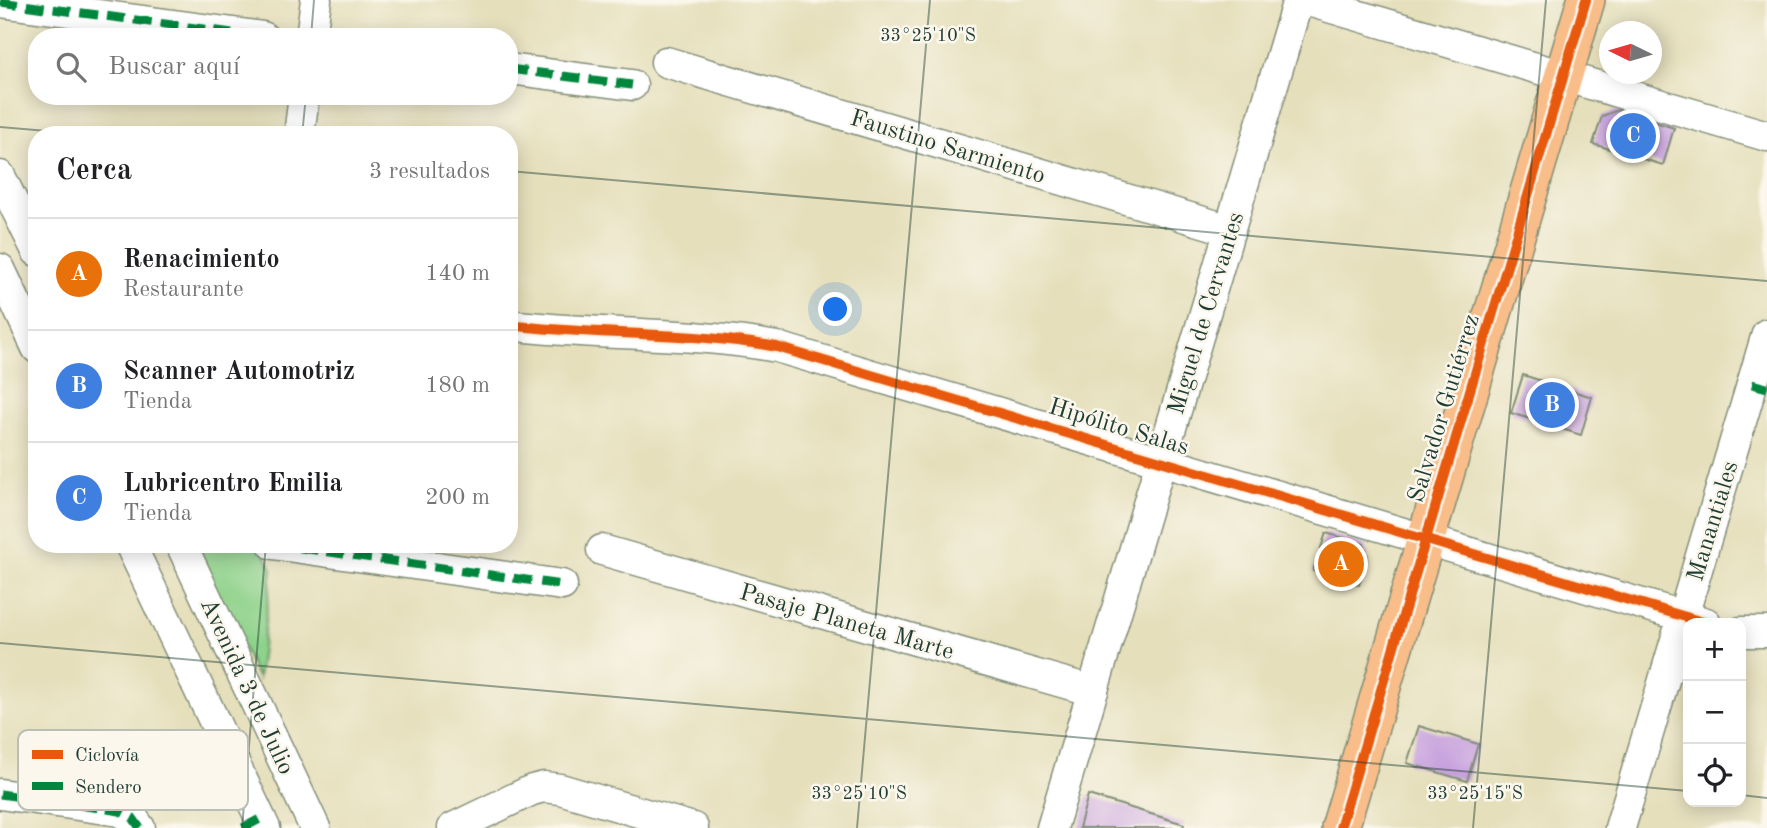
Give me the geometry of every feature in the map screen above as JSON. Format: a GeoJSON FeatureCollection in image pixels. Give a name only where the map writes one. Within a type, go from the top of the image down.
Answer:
{"type":"FeatureCollection","features":[{"type":"Feature","properties":{"kind":"main road","name":"Salvador Gutiérrez"},"geometry":{"type":"LineString","coordinates":[[1340,828],[1586,0]]}},
{"type":"Feature","properties":{"kind":"street"},"geometry":{"type":"LineString","coordinates":[[312,28],[316,0]]}},
{"type":"Feature","properties":{"kind":"street","name":"Miguel de Cervantes"},"geometry":{"type":"LineString","coordinates":[[1052,828],[1298,0]]}},
{"type":"Feature","properties":{"kind":"street"},"geometry":{"type":"LineString","coordinates":[[1305,0],[1767,136]]}},
{"type":"Feature","properties":{"kind":"street"},"geometry":{"type":"LineString","coordinates":[[0,2],[195,28]]}},
{"type":"Feature","properties":{"kind":"street","name":"Faustino Sarmiento"},"geometry":{"type":"LineString","coordinates":[[666,62],[1230,230]]}},
{"type":"Feature","properties":{"kind":"street"},"geometry":{"type":"LineString","coordinates":[[518,70],[632,85]]}},
{"type":"Feature","properties":{"kind":"street"},"geometry":{"type":"LineString","coordinates":[[300,126],[303,105]]}},
{"type":"Feature","properties":{"kind":"street"},"geometry":{"type":"LineString","coordinates":[[0,176],[28,233]]}},
{"type":"Feature","properties":{"kind":"street"},"geometry":{"type":"LineString","coordinates":[[0,269],[28,329]]}},
{"type":"Feature","properties":{"kind":"street","name":"Hipólito Salas"},"geometry":{"type":"LineString","coordinates":[[518,326],[580,332],[717,338],[778,347],[1688,618]]}},
{"type":"Feature","properties":{"kind":"street","name":"Manantiales"},"geometry":{"type":"LineString","coordinates":[[1696,618],[1760,386],[1767,334]]}},
{"type":"Feature","properties":{"kind":"street","name":"Pasaje Planeta Marte"},"geometry":{"type":"LineString","coordinates":[[602,550],[1093,691]]}},
{"type":"Feature","properties":{"kind":"street","name":"Avenida 3 de Julio"},"geometry":{"type":"LineString","coordinates":[[134,553],[213,730]]}},
{"type":"Feature","properties":{"kind":"street","name":"Avenida 3 de Julio"},"geometry":{"type":"LineString","coordinates":[[185,553],[315,828]]}},
{"type":"Feature","properties":{"kind":"street"},"geometry":{"type":"LineString","coordinates":[[336,553],[562,585]]}},
{"type":"Feature","properties":{"kind":"street"},"geometry":{"type":"LineString","coordinates":[[1746,632],[1767,632]]}},
{"type":"Feature","properties":{"kind":"street","name":"Manantiales"},"geometry":{"type":"LineString","coordinates":[[1620,828],[1683,653]]}},
{"type":"Feature","properties":{"kind":"street"},"geometry":{"type":"LineString","coordinates":[[453,828],[544,787],[560,789],[693,828]]}},
{"type":"Feature","properties":{"kind":"street"},"geometry":{"type":"LineString","coordinates":[[0,794],[18,798]]}},
{"type":"Feature","properties":{"kind":"street","name":"Avenida 3 de Julio"},"geometry":{"type":"LineString","coordinates":[[248,807],[256,825]]}},
{"type":"Feature","properties":{"kind":"street"},"geometry":{"type":"LineString","coordinates":[[80,810],[130,820]]}},
{"type":"Feature","properties":{"kind":"green space"},"geometry":{"type":"Polygon","coordinates":[[[196,553],[264,553],[272,569],[258,679],[196,553]]]}},
{"type":"Feature","properties":{"kind":"building"},"geometry":{"type":"Polygon","coordinates":[[[1618,110],[1674,128],[1663,165],[1593,144],[1602,116],[1618,110]]]}},
{"type":"Feature","properties":{"kind":"building"},"geometry":{"type":"Polygon","coordinates":[[[1523,375],[1592,397],[1581,435],[1511,413],[1523,375]]]}},
{"type":"Feature","properties":{"kind":"building"},"geometry":{"type":"Polygon","coordinates":[[[1326,533],[1364,544],[1368,557],[1359,585],[1313,571],[1326,533]]]}},
{"type":"Feature","properties":{"kind":"building"},"geometry":{"type":"Polygon","coordinates":[[[1419,726],[1478,744],[1467,781],[1407,763],[1419,726]]]}},
{"type":"Feature","properties":{"kind":"building"},"geometry":{"type":"Polygon","coordinates":[[[1088,795],[1184,824],[1183,828],[1079,828],[1088,795]]]}},
{"type":"Feature","properties":{"kind":"marked path"},"geometry":{"type":"LineString","coordinates":[[0,2],[195,28]]}},
{"type":"Feature","properties":{"kind":"marked path"},"geometry":{"type":"LineString","coordinates":[[518,70],[632,85]]}},
{"type":"Feature","properties":{"kind":"marked path"},"geometry":{"type":"LineString","coordinates":[[1752,384],[1767,388]]}},
{"type":"Feature","properties":{"kind":"marked path"},"geometry":{"type":"LineString","coordinates":[[336,553],[562,585]]}},
{"type":"Feature","properties":{"kind":"marked path"},"geometry":{"type":"LineString","coordinates":[[0,794],[18,797]]}},
{"type":"Feature","properties":{"kind":"marked path"},"geometry":{"type":"LineString","coordinates":[[113,810],[133,818],[140,828]]}},
{"type":"Feature","properties":{"kind":"marked path"},"geometry":{"type":"LineString","coordinates":[[243,828],[260,819]]}},
{"type":"Feature","properties":{"kind":"cycle path"},"geometry":{"type":"LineString","coordinates":[[1340,828],[1586,0]]}},
{"type":"Feature","properties":{"kind":"cycle path"},"geometry":{"type":"LineString","coordinates":[[518,326],[711,338],[777,347],[1689,618]]}},
{"type":"Feature","properties":{"kind":"place","name":"Lubricentro Emilia"},"geometry":{"type":"Point","coordinates":[1633,136]}},
{"type":"Feature","properties":{"kind":"place","name":"Scanner Automotriz"},"geometry":{"type":"Point","coordinates":[1552,405]}},
{"type":"Feature","properties":{"kind":"place","name":"Renacimiento"},"geometry":{"type":"Point","coordinates":[1341,564]}}]}
